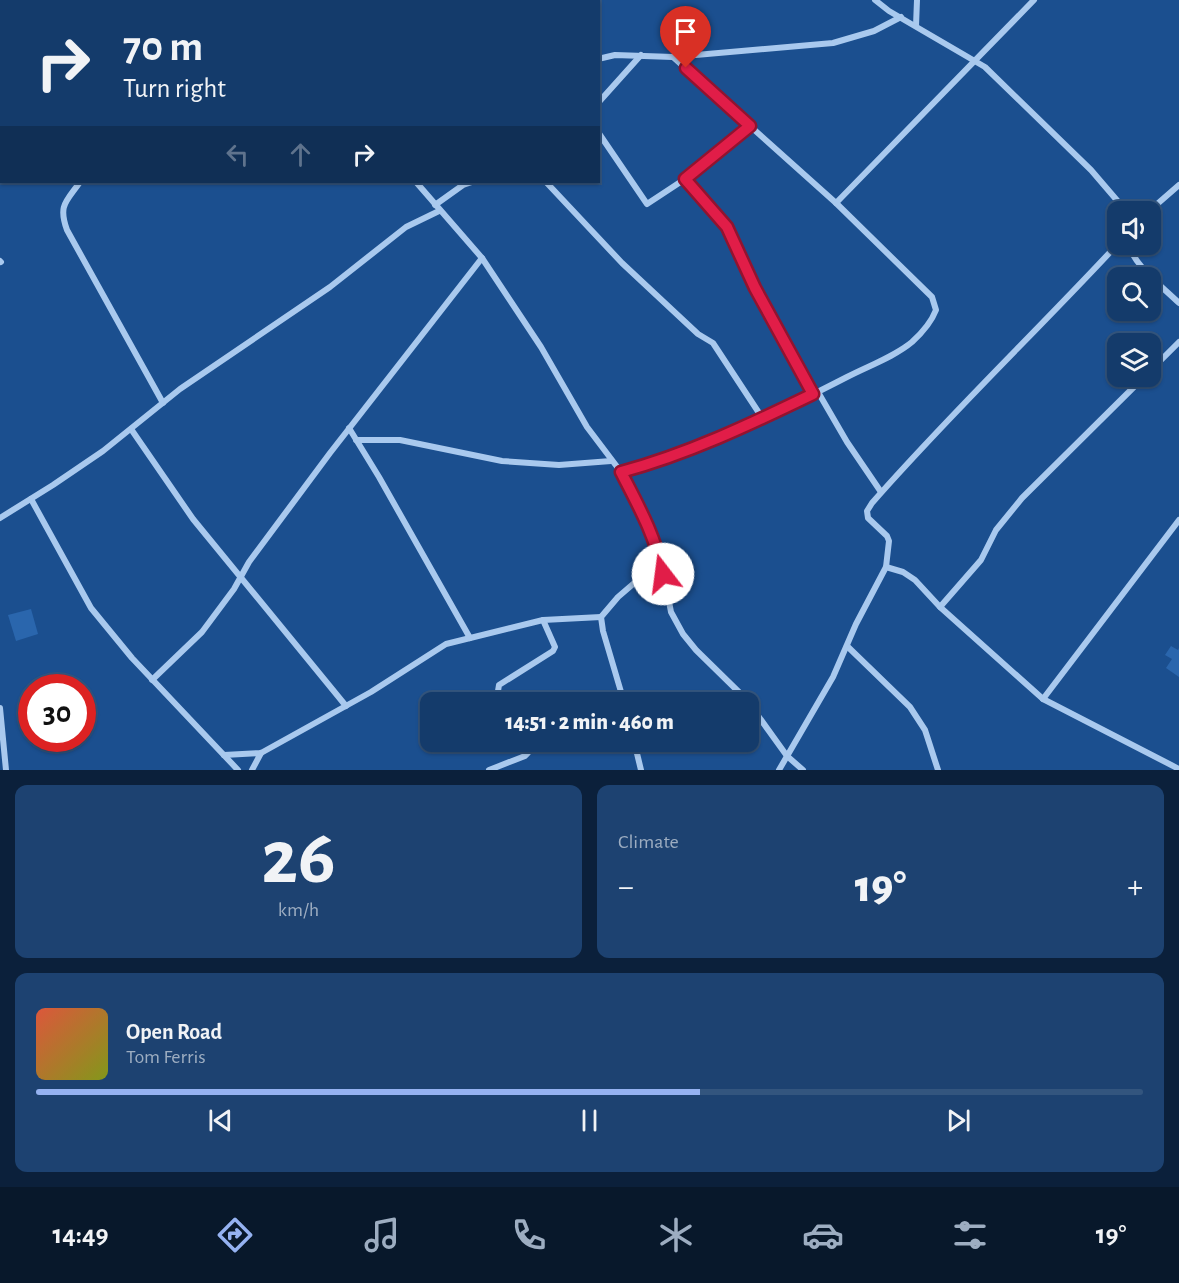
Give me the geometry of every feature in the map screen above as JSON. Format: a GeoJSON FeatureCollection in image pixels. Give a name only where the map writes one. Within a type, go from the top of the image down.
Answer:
{"type":"FeatureCollection","features":[{"type":"Feature","properties":{"kind":"street"},"geometry":{"type":"LineString","coordinates":[[875,0],[985,67],[1091,170],[1118,201]]}},
{"type":"Feature","properties":{"kind":"street"},"geometry":{"type":"LineString","coordinates":[[916,26],[917,0]]}},
{"type":"Feature","properties":{"kind":"street"},"geometry":{"type":"LineString","coordinates":[[836,203],[1034,0]]}},
{"type":"Feature","properties":{"kind":"street"},"geometry":{"type":"LineString","coordinates":[[600,59],[615,55],[673,57],[833,43],[874,31],[901,17]]}},
{"type":"Feature","properties":{"kind":"street"},"geometry":{"type":"LineString","coordinates":[[600,102],[641,55]]}},
{"type":"Feature","properties":{"kind":"street"},"geometry":{"type":"LineString","coordinates":[[621,472],[643,466],[763,419],[816,393],[910,343],[925,330],[936,310],[932,297],[836,203],[673,57]]}},
{"type":"Feature","properties":{"kind":"street"},"geometry":{"type":"LineString","coordinates":[[600,135],[647,204],[685,179],[750,126]]}},
{"type":"Feature","properties":{"kind":"street"},"geometry":{"type":"LineString","coordinates":[[685,179],[727,227],[755,288],[816,393],[881,492]]}},
{"type":"Feature","properties":{"kind":"street"},"geometry":{"type":"LineString","coordinates":[[79,183],[65,202],[62,211],[67,230],[163,403]]}},
{"type":"Feature","properties":{"kind":"street"},"geometry":{"type":"LineString","coordinates":[[417,183],[482,258],[541,347],[587,427],[621,472],[645,518],[661,560],[671,612],[683,634],[696,650],[746,699],[787,756],[803,770]]}},
{"type":"Feature","properties":{"kind":"street"},"geometry":{"type":"LineString","coordinates":[[0,518],[131,429],[212,366],[339,280],[406,227],[437,208],[463,185],[469,183]]}},
{"type":"Feature","properties":{"kind":"street"},"geometry":{"type":"LineString","coordinates":[[547,183],[622,262],[698,334],[713,343],[763,419]]}},
{"type":"Feature","properties":{"kind":"street"},"geometry":{"type":"LineString","coordinates":[[1161,201],[1179,185]]}},
{"type":"Feature","properties":{"kind":"street"},"geometry":{"type":"LineString","coordinates":[[779,770],[833,677],[886,567],[889,541],[887,536],[868,518],[867,511],[881,492],[981,384],[1107,255]]}},
{"type":"Feature","properties":{"kind":"street"},"geometry":{"type":"LineString","coordinates":[[1134,255],[1149,274],[1179,303]]}},
{"type":"Feature","properties":{"kind":"street"},"geometry":{"type":"LineString","coordinates":[[152,680],[202,632],[249,562],[349,428],[482,258]]}},
{"type":"Feature","properties":{"kind":"street"},"geometry":{"type":"LineString","coordinates":[[1161,360],[1179,342]]}},
{"type":"Feature","properties":{"kind":"street"},"geometry":{"type":"LineString","coordinates":[[940,607],[981,560],[996,530],[1022,498],[1135,387]]}},
{"type":"Feature","properties":{"kind":"street"},"geometry":{"type":"LineString","coordinates":[[349,428],[380,477],[470,638]]}},
{"type":"Feature","properties":{"kind":"street"},"geometry":{"type":"LineString","coordinates":[[131,429],[193,519],[346,706]]}},
{"type":"Feature","properties":{"kind":"street"},"geometry":{"type":"LineString","coordinates":[[356,440],[400,440],[502,460],[559,465],[611,460]]}},
{"type":"Feature","properties":{"kind":"street"},"geometry":{"type":"LineString","coordinates":[[31,499],[91,608],[132,658],[238,770]]}},
{"type":"Feature","properties":{"kind":"street"},"geometry":{"type":"LineString","coordinates":[[1043,699],[1179,520]]}},
{"type":"Feature","properties":{"kind":"street"},"geometry":{"type":"LineString","coordinates":[[224,755],[261,753],[346,706],[446,644],[543,620],[601,617],[618,597],[661,560]]}},
{"type":"Feature","properties":{"kind":"street"},"geometry":{"type":"LineString","coordinates":[[886,567],[903,572],[915,580],[940,607],[1043,699],[1179,769]]}},
{"type":"Feature","properties":{"kind":"street"},"geometry":{"type":"LineString","coordinates":[[642,577],[666,588]]}},
{"type":"Feature","properties":{"kind":"street"},"geometry":{"type":"LineString","coordinates":[[601,617],[621,692]]}},
{"type":"Feature","properties":{"kind":"street"},"geometry":{"type":"LineString","coordinates":[[498,692],[499,685],[553,651],[555,647],[543,620]]}},
{"type":"Feature","properties":{"kind":"street"},"geometry":{"type":"LineString","coordinates":[[847,646],[914,713],[925,730],[938,770]]}},
{"type":"Feature","properties":{"kind":"street"},"geometry":{"type":"LineString","coordinates":[[0,708],[6,770]]}},
{"type":"Feature","properties":{"kind":"street"},"geometry":{"type":"LineString","coordinates":[[489,770],[525,756],[528,752]]}},
{"type":"Feature","properties":{"kind":"street"},"geometry":{"type":"LineString","coordinates":[[637,752],[641,770]]}},
{"type":"Feature","properties":{"kind":"street"},"geometry":{"type":"LineString","coordinates":[[252,770],[261,753]]}},
{"type":"Feature","properties":{"kind":"building"},"geometry":{"type":"Polygon","coordinates":[[[31,609],[38,634],[16,641],[8,615],[31,609]]]}},
{"type":"Feature","properties":{"kind":"building"},"geometry":{"type":"Polygon","coordinates":[[[1171,646],[1178,650],[1179,648],[1179,677],[1166,668],[1172,659],[1165,655],[1171,646]]]}},
{"type":"Feature","properties":{"kind":"route"},"geometry":{"type":"LineString","coordinates":[[663,574],[661,560],[645,518],[621,472],[643,466],[750,425],[813,394],[755,288],[727,227],[685,179],[750,126],[686,68]]}}]}
